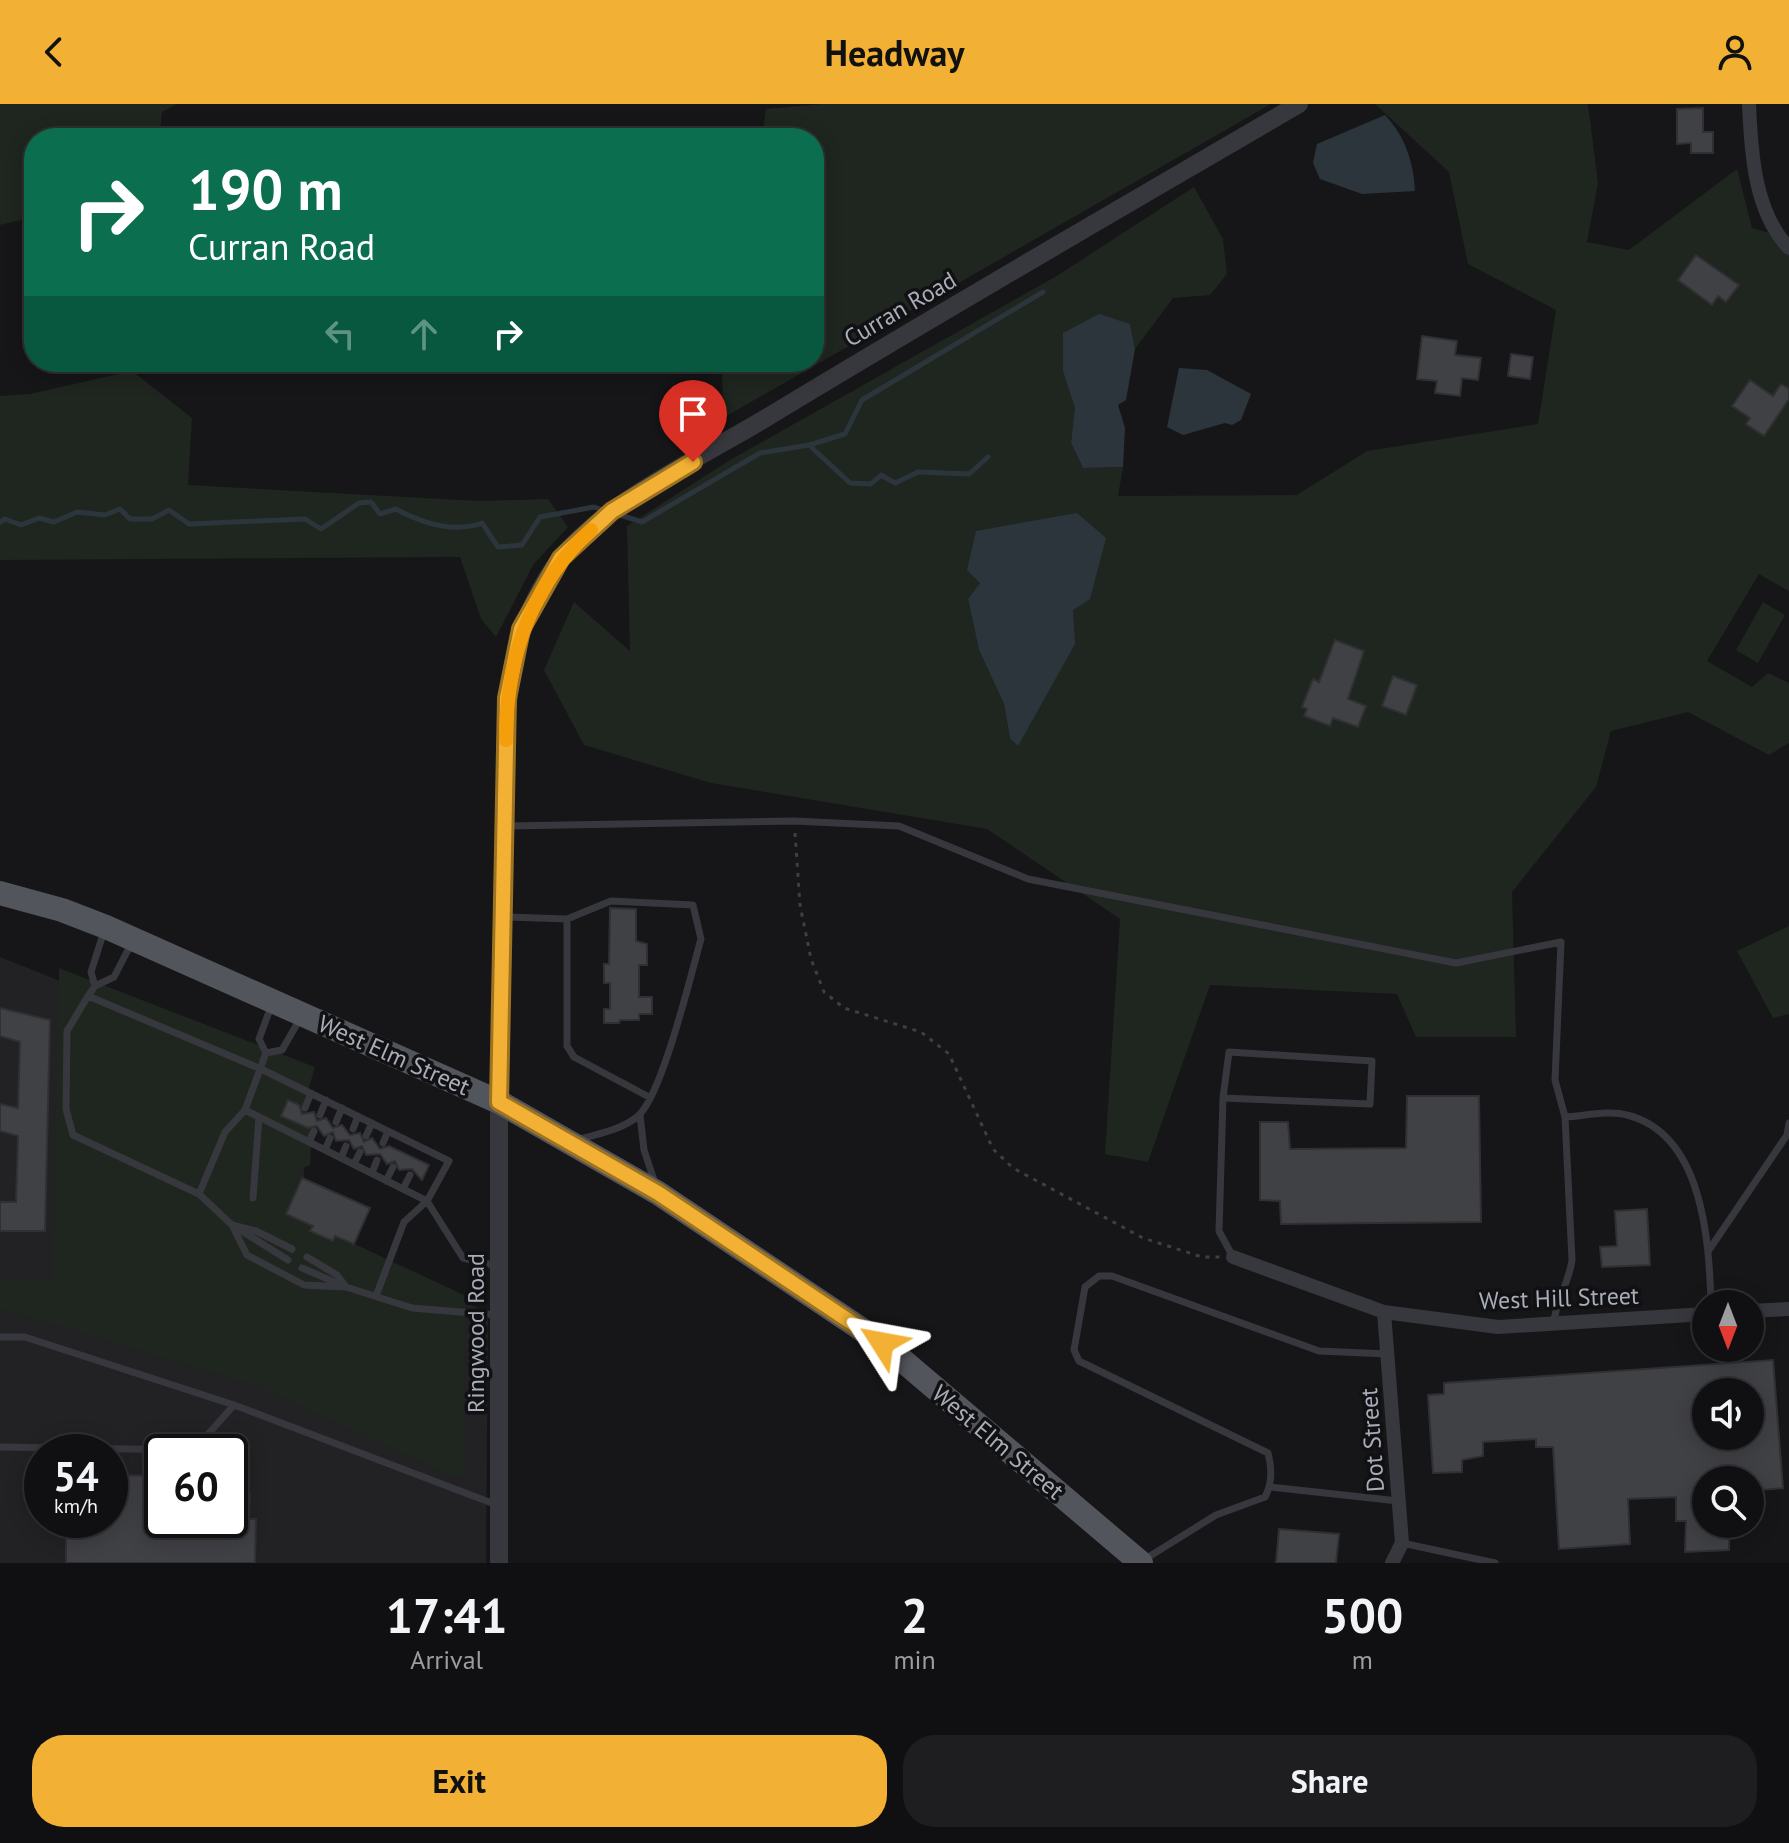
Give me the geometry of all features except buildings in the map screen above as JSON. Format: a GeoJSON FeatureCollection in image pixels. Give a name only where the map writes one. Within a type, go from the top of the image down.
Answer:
{"type":"FeatureCollection","features":[{"type":"Feature","properties":{"kind":"main road","name":"West Elm Street"},"geometry":{"type":"LineString","coordinates":[[0,893],[62,910],[106,927],[499,1102],[658,1193],[882,1343],[1140,1563]]}},
{"type":"Feature","properties":{"kind":"street","name":"Curran Road"},"geometry":{"type":"LineString","coordinates":[[499,1102],[507,698],[521,629],[561,558],[612,511],[854,364],[1299,104]]}},
{"type":"Feature","properties":{"kind":"street"},"geometry":{"type":"LineString","coordinates":[[1749,104],[1751,160],[1776,234],[1789,248]]}},
{"type":"Feature","properties":{"kind":"street","name":"Ringwood Road"},"geometry":{"type":"LineString","coordinates":[[499,1102],[499,1563]]}},
{"type":"Feature","properties":{"kind":"street","name":"West Hill Street"},"geometry":{"type":"LineString","coordinates":[[1233,1257],[1384,1312],[1498,1327],[1692,1315]]}},
{"type":"Feature","properties":{"kind":"street"},"geometry":{"type":"LineString","coordinates":[[1764,1310],[1789,1309]]}},
{"type":"Feature","properties":{"kind":"street","name":"Dot Street"},"geometry":{"type":"LineString","coordinates":[[1384,1312],[1402,1543]]}},
{"type":"Feature","properties":{"kind":"street"},"geometry":{"type":"LineString","coordinates":[[1392,1563],[1402,1543]]}},
{"type":"Feature","properties":{"kind":"lane"},"geometry":{"type":"LineString","coordinates":[[505,826],[794,821],[899,826],[1028,879],[1456,963],[1561,942],[1555,1080],[1565,1117],[1572,1260],[1569,1282],[1555,1304],[1554,1324]]}},
{"type":"Feature","properties":{"kind":"lane"},"geometry":{"type":"LineString","coordinates":[[503,917],[567,919],[611,901],[693,905],[701,939],[649,1097],[640,1115],[644,1150],[658,1193]]}},
{"type":"Feature","properties":{"kind":"lane"},"geometry":{"type":"LineString","coordinates":[[567,919],[567,1046],[574,1057],[649,1097]]}},
{"type":"Feature","properties":{"kind":"lane"},"geometry":{"type":"LineString","coordinates":[[95,986],[91,972],[106,927]]}},
{"type":"Feature","properties":{"kind":"lane"},"geometry":{"type":"LineString","coordinates":[[134,939],[114,977],[95,986],[67,1031],[66,1109],[73,1135],[199,1194],[232,1225],[288,1260]]}},
{"type":"Feature","properties":{"kind":"lane"},"geometry":{"type":"LineString","coordinates":[[88,996],[261,1069],[449,1161],[427,1201],[404,1222],[376,1296]]}},
{"type":"Feature","properties":{"kind":"lane"},"geometry":{"type":"LineString","coordinates":[[199,1194],[225,1132],[245,1110],[261,1069],[266,1053],[259,1039],[274,1001]]}},
{"type":"Feature","properties":{"kind":"lane"},"geometry":{"type":"LineString","coordinates":[[266,1053],[282,1050],[303,1014]]}},
{"type":"Feature","properties":{"kind":"lane"},"geometry":{"type":"LineString","coordinates":[[1223,1098],[1370,1104],[1372,1061],[1229,1052],[1223,1098],[1219,1231],[1233,1257]]}},
{"type":"Feature","properties":{"kind":"lane"},"geometry":{"type":"LineString","coordinates":[[305,1108],[311,1093]]}},
{"type":"Feature","properties":{"kind":"lane"},"geometry":{"type":"LineString","coordinates":[[320,1115],[326,1100]]}},
{"type":"Feature","properties":{"kind":"lane"},"geometry":{"type":"LineString","coordinates":[[336,1122],[342,1108]]}},
{"type":"Feature","properties":{"kind":"lane"},"geometry":{"type":"LineString","coordinates":[[245,1110],[427,1201],[463,1258],[499,1267]]}},
{"type":"Feature","properties":{"kind":"lane"},"geometry":{"type":"LineString","coordinates":[[1565,1117],[1624,1114],[1646,1122],[1675,1145],[1701,1203],[1709,1250],[1710,1290]]}},
{"type":"Feature","properties":{"kind":"lane"},"geometry":{"type":"LineString","coordinates":[[570,1142],[607,1132],[640,1115]]}},
{"type":"Feature","properties":{"kind":"lane"},"geometry":{"type":"LineString","coordinates":[[353,1129],[358,1116]]}},
{"type":"Feature","properties":{"kind":"lane"},"geometry":{"type":"LineString","coordinates":[[253,1198],[259,1117]]}},
{"type":"Feature","properties":{"kind":"lane"},"geometry":{"type":"LineString","coordinates":[[366,1136],[372,1123]]}},
{"type":"Feature","properties":{"kind":"lane"},"geometry":{"type":"LineString","coordinates":[[1709,1250],[1780,1145],[1789,1123]]}},
{"type":"Feature","properties":{"kind":"lane"},"geometry":{"type":"LineString","coordinates":[[296,1135],[300,1124]]}},
{"type":"Feature","properties":{"kind":"lane"},"geometry":{"type":"LineString","coordinates":[[309,1142],[314,1131]]}},
{"type":"Feature","properties":{"kind":"lane"},"geometry":{"type":"LineString","coordinates":[[383,1143],[388,1131]]}},
{"type":"Feature","properties":{"kind":"lane"},"geometry":{"type":"LineString","coordinates":[[325,1150],[330,1138]]}},
{"type":"Feature","properties":{"kind":"lane"},"geometry":{"type":"LineString","coordinates":[[399,1151],[405,1139]]}},
{"type":"Feature","properties":{"kind":"lane"},"geometry":{"type":"LineString","coordinates":[[341,1158],[346,1146]]}},
{"type":"Feature","properties":{"kind":"lane"},"geometry":{"type":"LineString","coordinates":[[417,1159],[423,1148]]}},
{"type":"Feature","properties":{"kind":"lane"},"geometry":{"type":"LineString","coordinates":[[354,1164],[360,1152]]}},
{"type":"Feature","properties":{"kind":"lane"},"geometry":{"type":"LineString","coordinates":[[372,1173],[377,1160]]}},
{"type":"Feature","properties":{"kind":"lane"},"geometry":{"type":"LineString","coordinates":[[386,1181],[393,1167]]}},
{"type":"Feature","properties":{"kind":"lane"},"geometry":{"type":"LineString","coordinates":[[403,1189],[410,1175]]}},
{"type":"Feature","properties":{"kind":"lane"},"geometry":{"type":"LineString","coordinates":[[232,1225],[256,1231],[292,1249]]}},
{"type":"Feature","properties":{"kind":"lane"},"geometry":{"type":"LineString","coordinates":[[232,1225],[247,1255],[304,1285],[346,1287]]}},
{"type":"Feature","properties":{"kind":"lane"},"geometry":{"type":"LineString","coordinates":[[307,1257],[337,1275],[346,1287]]}},
{"type":"Feature","properties":{"kind":"lane"},"geometry":{"type":"LineString","coordinates":[[302,1268],[346,1287],[412,1308],[499,1315]]}},
{"type":"Feature","properties":{"kind":"lane"},"geometry":{"type":"LineString","coordinates":[[1140,1563],[1216,1515],[1265,1497],[1270,1487],[1268,1453],[1079,1361],[1074,1350],[1085,1287],[1099,1276],[1112,1276],[1319,1351],[1387,1354]]}},
{"type":"Feature","properties":{"kind":"lane"},"geometry":{"type":"LineString","coordinates":[[0,1337],[25,1337],[234,1405],[499,1506]]}},
{"type":"Feature","properties":{"kind":"lane"},"geometry":{"type":"LineString","coordinates":[[0,1447],[194,1450],[234,1405]]}},
{"type":"Feature","properties":{"kind":"lane"},"geometry":{"type":"LineString","coordinates":[[1270,1487],[1398,1501]]}},
{"type":"Feature","properties":{"kind":"lane"},"geometry":{"type":"LineString","coordinates":[[1402,1543],[1495,1563]]}},
{"type":"Feature","properties":{"kind":"lane"},"geometry":{"type":"LineString","coordinates":[[1454,1563],[1460,1556]]}},
{"type":"Feature","properties":{"kind":"path"},"geometry":{"type":"LineString","coordinates":[[794,821],[800,905],[811,959],[824,992],[844,1008],[921,1032],[949,1054],[993,1149],[1013,1168],[1143,1238],[1202,1257],[1233,1257]]}},
{"type":"Feature","properties":{"kind":"shaded area"},"geometry":{"type":"Polygon","coordinates":[[[0,104],[177,104],[162,112],[160,128],[24,128],[24,219],[0,225],[0,104]]]}},
{"type":"Feature","properties":{"kind":"shaded area"},"geometry":{"type":"Polygon","coordinates":[[[822,104],[1271,104],[824,360],[824,128],[763,128],[766,109],[822,104]]]}},
{"type":"Feature","properties":{"kind":"shaded area"},"geometry":{"type":"Polygon","coordinates":[[[1375,104],[1588,104],[1598,183],[1587,242],[1629,250],[1737,169],[1752,228],[1789,239],[1789,591],[1759,574],[1707,661],[1752,687],[1768,673],[1789,683],[1789,743],[1769,755],[1688,712],[1611,731],[1596,787],[1512,892],[1516,1037],[1416,1037],[1397,994],[1210,985],[1148,1162],[1105,1154],[1120,919],[987,829],[711,783],[584,745],[544,670],[574,602],[630,651],[627,526],[730,460],[1055,277],[1194,187],[1223,239],[1227,274],[1210,295],[1173,298],[1135,349],[1130,324],[1063,371],[1076,408],[1071,443],[1083,468],[1123,467],[1118,496],[1297,495],[1367,451],[1538,424],[1556,310],[1468,264],[1449,172],[1375,104]],[[980,583],[968,599],[979,650],[1004,704],[1010,738],[1074,644],[1073,610],[980,583]]]}},
{"type":"Feature","properties":{"kind":"shaded area"},"geometry":{"type":"Polygon","coordinates":[[[1385,115],[1407,150],[1415,191],[1362,194],[1320,179],[1313,163],[1317,144],[1385,115]]]}},
{"type":"Feature","properties":{"kind":"shaded area"},"geometry":{"type":"Polygon","coordinates":[[[1099,314],[1130,324],[1135,349],[1126,400],[1118,405],[1125,428],[1123,467],[1083,468],[1071,443],[1075,408],[1063,371],[1063,333],[1099,314]]]}},
{"type":"Feature","properties":{"kind":"shaded area"},"geometry":{"type":"Polygon","coordinates":[[[1179,368],[1207,370],[1251,394],[1241,420],[1232,425],[1225,423],[1183,435],[1167,427],[1179,368]]]}},
{"type":"Feature","properties":{"kind":"shaded area"},"geometry":{"type":"Polygon","coordinates":[[[133,372],[192,418],[188,485],[478,501],[548,499],[568,527],[533,565],[496,637],[481,619],[460,557],[0,560],[0,396],[30,394],[133,372]]]}},
{"type":"Feature","properties":{"kind":"shaded area"},"geometry":{"type":"Polygon","coordinates":[[[722,372],[803,372],[723,418],[722,372]]]}},
{"type":"Feature","properties":{"kind":"shaded area"},"geometry":{"type":"Polygon","coordinates":[[[1077,513],[1106,538],[1090,599],[1073,610],[1075,644],[1018,746],[1010,738],[1004,704],[979,650],[968,599],[980,583],[967,570],[976,531],[1077,513]]]}},
{"type":"Feature","properties":{"kind":"shaded area"},"geometry":{"type":"Polygon","coordinates":[[[1763,602],[1785,615],[1758,663],[1736,650],[1763,602]]]}},
{"type":"Feature","properties":{"kind":"shaded area"},"geometry":{"type":"Polygon","coordinates":[[[1789,926],[1789,1014],[1773,1018],[1737,951],[1789,926]]]}},
{"type":"Feature","properties":{"kind":"shaded area"},"geometry":{"type":"Polygon","coordinates":[[[0,957],[297,1075],[308,1226],[488,1313],[486,1563],[0,1563],[0,957]]]}},
{"type":"Feature","properties":{"kind":"shaded area"},"geometry":{"type":"Polygon","coordinates":[[[59,968],[315,1067],[303,1108],[312,1126],[310,1165],[301,1169],[305,1221],[464,1295],[464,1476],[454,1477],[260,1387],[0,1308],[0,1282],[52,1282],[59,968]]]}},
{"type":"Feature","properties":{"kind":"waterway"},"geometry":{"type":"LineString","coordinates":[[809,445],[845,434],[862,400],[1043,292]]}},
{"type":"Feature","properties":{"kind":"waterway"},"geometry":{"type":"LineString","coordinates":[[617,514],[642,522],[760,453],[809,445],[850,483],[871,484],[881,475],[895,483],[918,472],[969,474],[988,457]]}},
{"type":"Feature","properties":{"kind":"waterway"},"geometry":{"type":"LineString","coordinates":[[0,522],[5,519],[21,525],[39,518],[54,522],[77,512],[105,515],[120,509],[130,519],[152,519],[169,510],[189,524],[305,519],[321,529],[359,503],[371,502],[380,514],[396,509],[449,527],[482,523],[498,547],[522,545],[540,517],[594,507],[603,510]]}},
{"type":"Feature","properties":{"kind":"slow traffic"},"geometry":{"type":"LineString","coordinates":[[506,740],[507,698],[521,629],[561,558],[591,530]]}},
{"type":"Feature","properties":{"kind":"route"},"geometry":{"type":"LineString","coordinates":[[693,462],[612,511],[561,558],[521,629],[507,698],[499,1102],[658,1193],[882,1343]]}}]}
